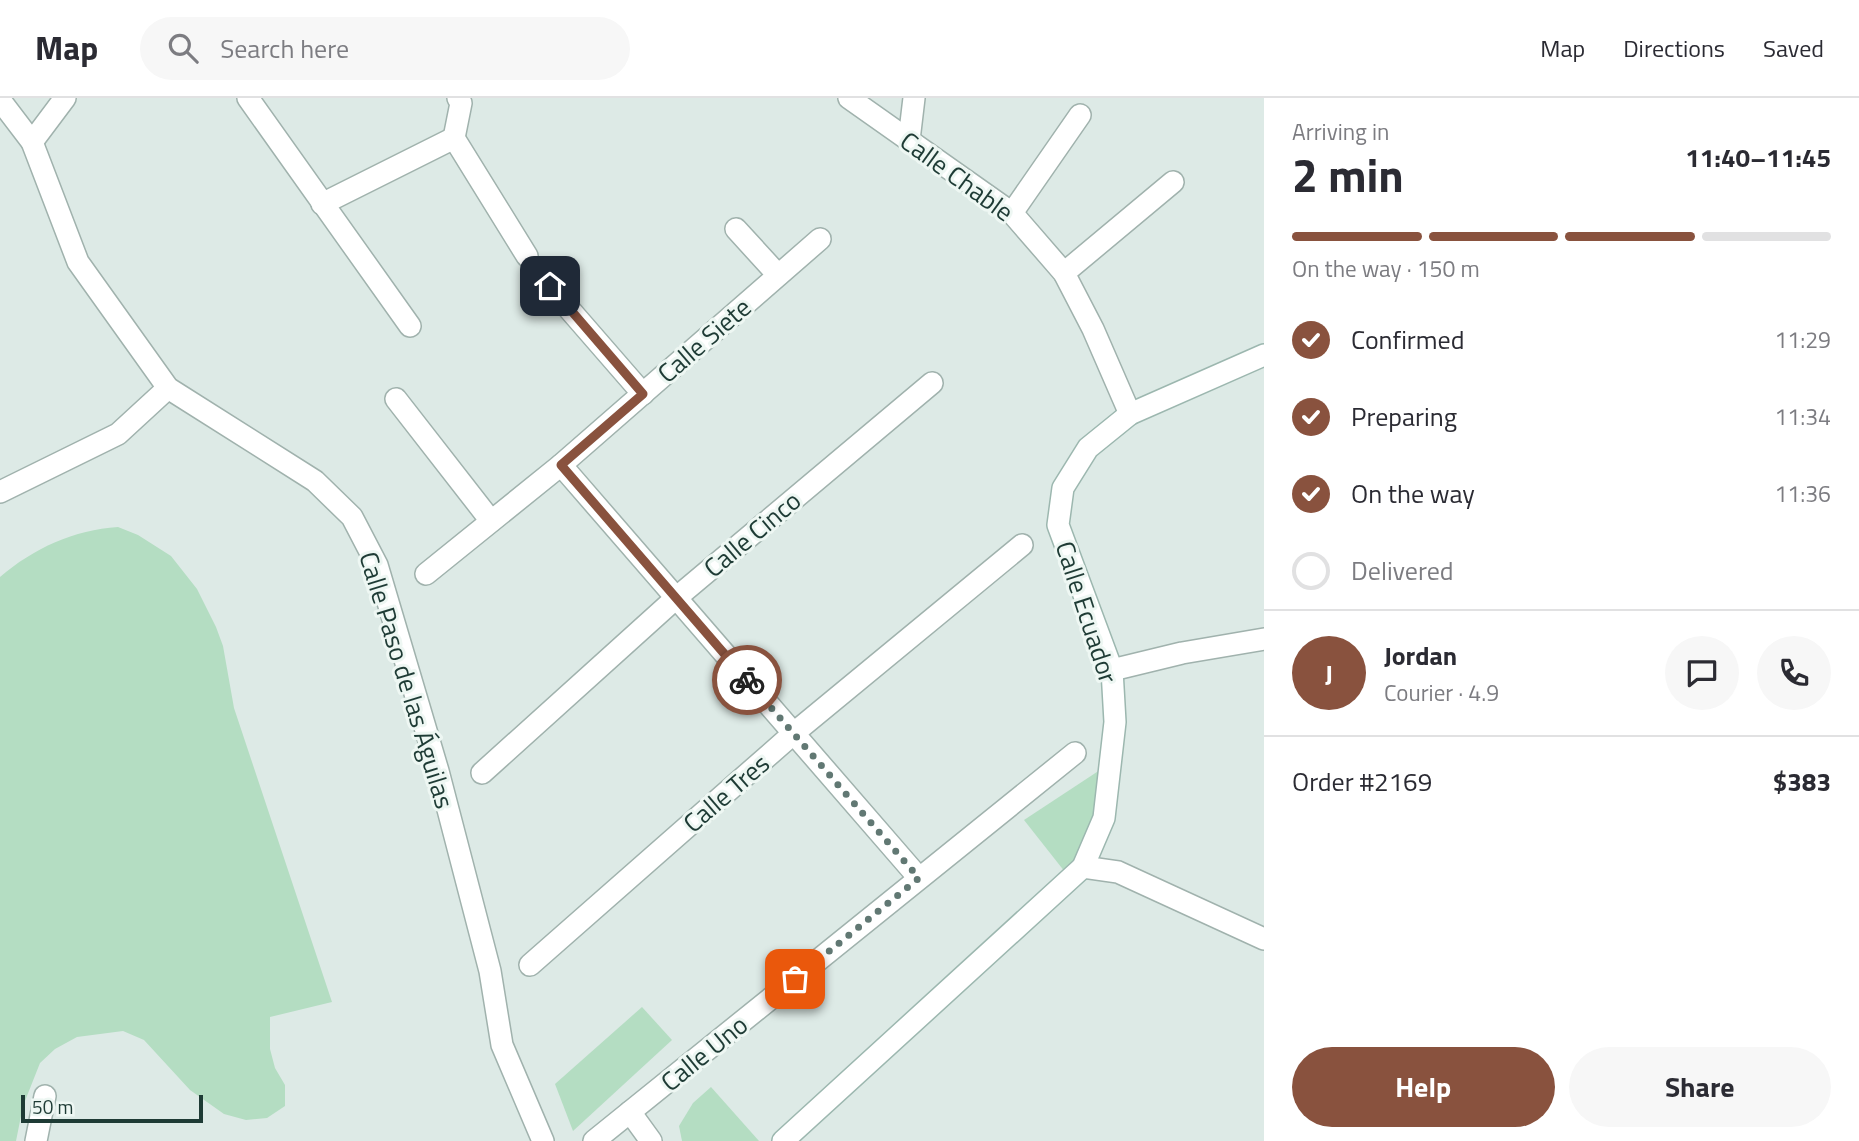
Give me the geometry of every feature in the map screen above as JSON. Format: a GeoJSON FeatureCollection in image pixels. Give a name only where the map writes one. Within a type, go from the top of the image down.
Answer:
{"type":"FeatureCollection","features":[{"type":"Feature","properties":{"kind":"street"},"geometry":{"type":"LineString","coordinates":[[32,142],[65,98]]}},
{"type":"Feature","properties":{"kind":"street"},"geometry":{"type":"LineString","coordinates":[[248,98],[410,326]]}},
{"type":"Feature","properties":{"kind":"street"},"geometry":{"type":"LineString","coordinates":[[458,98],[461,103],[454,138],[527,256]]}},
{"type":"Feature","properties":{"kind":"street","name":"Calle Chable"},"geometry":{"type":"LineString","coordinates":[[849,98],[1012,213],[1064,273],[1093,329],[1130,414]]}},
{"type":"Feature","properties":{"kind":"street"},"geometry":{"type":"LineString","coordinates":[[909,140],[914,98]]}},
{"type":"Feature","properties":{"kind":"street","name":"Calle Paso de las Águilas"},"geometry":{"type":"LineString","coordinates":[[0,100],[32,142],[78,262],[168,388],[315,481],[352,517],[377,565],[438,771],[490,971],[502,1045],[543,1141]]}},
{"type":"Feature","properties":{"kind":"street"},"geometry":{"type":"LineString","coordinates":[[1012,213],[1080,115]]}},
{"type":"Feature","properties":{"kind":"street"},"geometry":{"type":"LineString","coordinates":[[322,204],[454,138]]}},
{"type":"Feature","properties":{"kind":"street"},"geometry":{"type":"LineString","coordinates":[[1064,273],[1173,182]]}},
{"type":"Feature","properties":{"kind":"street"},"geometry":{"type":"LineString","coordinates":[[736,229],[778,275]]}},
{"type":"Feature","properties":{"kind":"street","name":"Calle Siete"},"geometry":{"type":"LineString","coordinates":[[426,574],[561,465],[820,239]]}},
{"type":"Feature","properties":{"kind":"street"},"geometry":{"type":"LineString","coordinates":[[550,286],[643,394]]}},
{"type":"Feature","properties":{"kind":"street","name":"Calle Ecuador"},"geometry":{"type":"LineString","coordinates":[[783,1141],[1083,867],[1104,818],[1115,722],[1112,670],[1058,525],[1063,488],[1088,448],[1130,414],[1264,355]]}},
{"type":"Feature","properties":{"kind":"street","name":"Calle Cinco"},"geometry":{"type":"LineString","coordinates":[[482,773],[676,598],[932,383]]}},
{"type":"Feature","properties":{"kind":"street"},"geometry":{"type":"LineString","coordinates":[[0,492],[118,434],[168,388]]}},
{"type":"Feature","properties":{"kind":"street"},"geometry":{"type":"LineString","coordinates":[[396,399],[491,522]]}},
{"type":"Feature","properties":{"kind":"street"},"geometry":{"type":"LineString","coordinates":[[561,465],[919,878]]}},
{"type":"Feature","properties":{"kind":"street","name":"Calle Tres"},"geometry":{"type":"LineString","coordinates":[[530,965],[794,733],[1022,545]]}},
{"type":"Feature","properties":{"kind":"street"},"geometry":{"type":"LineString","coordinates":[[1112,670],[1182,653],[1264,639]]}},
{"type":"Feature","properties":{"kind":"street","name":"Calle Uno"},"geometry":{"type":"LineString","coordinates":[[594,1141],[1075,753]]}},
{"type":"Feature","properties":{"kind":"street"},"geometry":{"type":"LineString","coordinates":[[1083,867],[1118,872],[1264,939]]}},
{"type":"Feature","properties":{"kind":"street"},"geometry":{"type":"LineString","coordinates":[[36,1141],[45,1096]]}},
{"type":"Feature","properties":{"kind":"street"},"geometry":{"type":"LineString","coordinates":[[630,1112],[651,1141]]}},
{"type":"Feature","properties":{"kind":"green space"},"geometry":{"type":"Polygon","coordinates":[[[118,527],[138,535],[171,556],[197,589],[216,627],[223,646],[234,708],[332,1002],[270,1017],[270,1049],[275,1068],[285,1085],[285,1106],[267,1118],[246,1120],[224,1114],[190,1090],[144,1040],[123,1031],[77,1037],[55,1049],[40,1063],[23,1106],[16,1141],[0,1141],[0,577],[27,557],[55,542],[86,532],[118,527]]]}},
{"type":"Feature","properties":{"kind":"green space"},"geometry":{"type":"Polygon","coordinates":[[[1103,768],[1098,820],[1079,862],[1065,872],[1024,820],[1103,768]]]}},
{"type":"Feature","properties":{"kind":"green space"},"geometry":{"type":"Polygon","coordinates":[[[642,1007],[672,1040],[573,1131],[555,1084],[642,1007]]]}},
{"type":"Feature","properties":{"kind":"green space"},"geometry":{"type":"Polygon","coordinates":[[[711,1087],[759,1141],[682,1141],[679,1126],[693,1103],[711,1087]]]}},
{"type":"Feature","properties":{"kind":"way so far"},"geometry":{"type":"LineString","coordinates":[[747,680],[919,878],[795,979]]}},
{"type":"Feature","properties":{"kind":"route"},"geometry":{"type":"LineString","coordinates":[[550,286],[643,394],[561,465],[747,680]]}}]}
